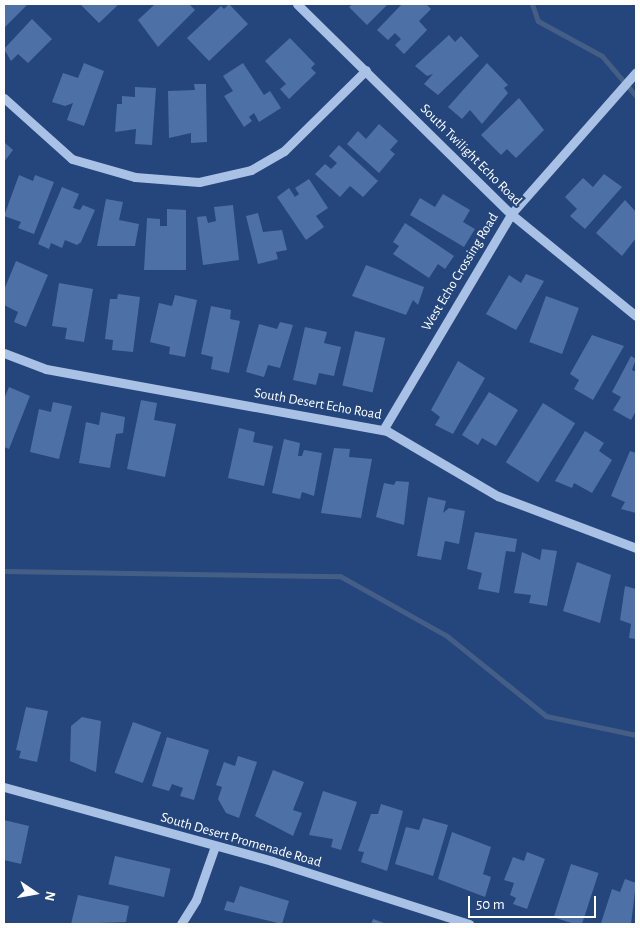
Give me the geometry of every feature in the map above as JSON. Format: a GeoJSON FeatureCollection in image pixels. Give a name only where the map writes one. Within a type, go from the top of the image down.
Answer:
{"type":"FeatureCollection","features":[{"type":"Feature","properties":{"kind":"street","name":"South Twilight Echo Road"},"geometry":{"type":"LineString","coordinates":[[297,4],[511,214],[636,316]]}},
{"type":"Feature","properties":{"kind":"street"},"geometry":{"type":"LineString","coordinates":[[4,98],[72,159],[135,177],[199,182],[251,170],[284,151],[366,70]]}},
{"type":"Feature","properties":{"kind":"street","name":"West Echo Crossing Road"},"geometry":{"type":"LineString","coordinates":[[383,430],[511,214],[636,72]]}},
{"type":"Feature","properties":{"kind":"street","name":"South Desert Echo Road"},"geometry":{"type":"LineString","coordinates":[[4,353],[55,371],[383,430],[498,496],[636,548]]}},
{"type":"Feature","properties":{"kind":"street","name":"South Desert Promenade Road"},"geometry":{"type":"LineString","coordinates":[[4,787],[215,846],[469,924]]}},
{"type":"Feature","properties":{"kind":"street"},"geometry":{"type":"LineString","coordinates":[[181,924],[196,900],[215,846]]}},
{"type":"Feature","properties":{"kind":"building"},"geometry":{"type":"Polygon","coordinates":[[[4,4],[28,4],[4,28],[4,4]]]}},
{"type":"Feature","properties":{"kind":"building"},"geometry":{"type":"Polygon","coordinates":[[[80,4],[119,4],[99,23],[80,4]]]}},
{"type":"Feature","properties":{"kind":"building"},"geometry":{"type":"Polygon","coordinates":[[[155,4],[189,4],[195,10],[158,47],[138,20],[155,4]]]}},
{"type":"Feature","properties":{"kind":"building"},"geometry":{"type":"Polygon","coordinates":[[[229,4],[248,24],[209,61],[187,38],[221,6],[224,9],[229,4]]]}},
{"type":"Feature","properties":{"kind":"building"},"geometry":{"type":"Polygon","coordinates":[[[353,4],[388,4],[367,25],[349,7],[353,4]]]}},
{"type":"Feature","properties":{"kind":"building"},"geometry":{"type":"Polygon","coordinates":[[[402,4],[426,4],[431,9],[419,21],[427,30],[404,54],[395,45],[401,39],[395,33],[388,40],[377,30],[402,4]]]}},
{"type":"Feature","properties":{"kind":"building"},"geometry":{"type":"Polygon","coordinates":[[[32,19],[52,39],[28,63],[18,54],[11,61],[4,49],[32,19]]]}},
{"type":"Feature","properties":{"kind":"building"},"geometry":{"type":"Polygon","coordinates":[[[449,35],[455,42],[461,36],[479,56],[438,95],[424,84],[433,74],[427,76],[415,66],[449,35]]]}},
{"type":"Feature","properties":{"kind":"building"},"geometry":{"type":"Polygon","coordinates":[[[290,38],[315,64],[311,68],[316,73],[289,99],[280,89],[286,84],[265,61],[290,38]]]}},
{"type":"Feature","properties":{"kind":"building"},"geometry":{"type":"Polygon","coordinates":[[[84,63],[104,71],[84,126],[67,120],[73,103],[65,106],[52,102],[63,73],[78,78],[84,63]]]}},
{"type":"Feature","properties":{"kind":"building"},"geometry":{"type":"Polygon","coordinates":[[[243,63],[264,95],[270,91],[281,108],[259,122],[254,113],[249,117],[252,121],[244,127],[224,96],[233,91],[223,76],[243,63]]]}},
{"type":"Feature","properties":{"kind":"building"},"geometry":{"type":"Polygon","coordinates":[[[487,63],[508,85],[504,88],[508,93],[482,124],[470,110],[462,119],[448,107],[487,63]]]}},
{"type":"Feature","properties":{"kind":"building"},"geometry":{"type":"Polygon","coordinates":[[[194,84],[206,84],[207,142],[191,143],[191,133],[169,138],[168,91],[195,90],[194,84]]]}},
{"type":"Feature","properties":{"kind":"building"},"geometry":{"type":"Polygon","coordinates":[[[135,87],[156,88],[152,145],[135,144],[136,129],[115,132],[117,104],[122,104],[122,96],[135,97],[135,87]]]}},
{"type":"Feature","properties":{"kind":"building"},"geometry":{"type":"Polygon","coordinates":[[[519,98],[544,130],[516,158],[507,149],[501,155],[481,135],[519,98]]]}},
{"type":"Feature","properties":{"kind":"building"},"geometry":{"type":"Polygon","coordinates":[[[379,124],[398,141],[390,150],[395,154],[379,173],[347,144],[358,131],[366,139],[379,124]]]}},
{"type":"Feature","properties":{"kind":"building"},"geometry":{"type":"Polygon","coordinates":[[[4,144],[13,150],[4,162],[4,144]]]}},
{"type":"Feature","properties":{"kind":"building"},"geometry":{"type":"Polygon","coordinates":[[[339,145],[378,181],[363,197],[350,186],[340,197],[315,174],[325,164],[331,169],[337,163],[329,156],[339,145]]]}},
{"type":"Feature","properties":{"kind":"building"},"geometry":{"type":"Polygon","coordinates":[[[604,174],[622,187],[585,229],[570,216],[577,209],[565,197],[583,178],[593,187],[604,174]]]}},
{"type":"Feature","properties":{"kind":"building"},"geometry":{"type":"Polygon","coordinates":[[[19,175],[33,181],[35,175],[54,182],[34,234],[18,228],[21,222],[4,216],[19,175]]]}},
{"type":"Feature","properties":{"kind":"building"},"geometry":{"type":"Polygon","coordinates":[[[309,179],[328,208],[316,216],[324,227],[306,240],[277,197],[289,188],[295,197],[299,194],[295,188],[309,179]]]}},
{"type":"Feature","properties":{"kind":"building"},"geometry":{"type":"Polygon","coordinates":[[[62,187],[79,194],[73,208],[80,210],[83,205],[95,210],[81,242],[77,245],[65,240],[62,248],[51,243],[49,249],[38,244],[62,187]]]}},
{"type":"Feature","properties":{"kind":"building"},"geometry":{"type":"Polygon","coordinates":[[[443,194],[470,210],[463,222],[475,229],[464,247],[410,215],[420,198],[435,207],[443,194]]]}},
{"type":"Feature","properties":{"kind":"building"},"geometry":{"type":"Polygon","coordinates":[[[106,199],[123,202],[119,220],[139,224],[135,246],[97,246],[106,199]]]}},
{"type":"Feature","properties":{"kind":"building"},"geometry":{"type":"Polygon","coordinates":[[[625,200],[636,212],[636,238],[622,256],[596,233],[625,200]]]}},
{"type":"Feature","properties":{"kind":"building"},"geometry":{"type":"Polygon","coordinates":[[[233,205],[239,260],[203,265],[197,217],[206,216],[208,223],[216,221],[214,207],[233,205]]]}},
{"type":"Feature","properties":{"kind":"building"},"geometry":{"type":"Polygon","coordinates":[[[167,209],[186,210],[186,270],[144,270],[147,218],[160,219],[160,226],[167,226],[167,209]]]}},
{"type":"Feature","properties":{"kind":"building"},"geometry":{"type":"Polygon","coordinates":[[[258,213],[263,232],[282,230],[287,250],[276,252],[278,259],[258,264],[246,216],[258,213]]]}},
{"type":"Feature","properties":{"kind":"building"},"geometry":{"type":"Polygon","coordinates":[[[405,223],[454,256],[445,269],[438,264],[429,278],[393,254],[399,246],[393,242],[405,223]]]}},
{"type":"Feature","properties":{"kind":"building"},"geometry":{"type":"Polygon","coordinates":[[[16,261],[48,275],[26,327],[14,322],[18,312],[4,305],[4,290],[16,261]]]}},
{"type":"Feature","properties":{"kind":"building"},"geometry":{"type":"Polygon","coordinates":[[[366,265],[424,287],[418,305],[413,300],[406,315],[352,296],[366,265]]]}},
{"type":"Feature","properties":{"kind":"building"},"geometry":{"type":"Polygon","coordinates":[[[526,274],[544,281],[516,330],[486,314],[509,275],[521,283],[526,274]]]}},
{"type":"Feature","properties":{"kind":"building"},"geometry":{"type":"Polygon","coordinates":[[[59,283],[93,289],[84,342],[65,339],[67,328],[52,326],[59,283]]]}},
{"type":"Feature","properties":{"kind":"building"},"geometry":{"type":"Polygon","coordinates":[[[118,294],[140,297],[133,352],[112,350],[113,340],[105,339],[110,299],[117,299],[118,294]]]}},
{"type":"Feature","properties":{"kind":"building"},"geometry":{"type":"Polygon","coordinates":[[[175,295],[197,300],[185,357],[169,354],[170,347],[150,342],[159,303],[172,306],[175,295]]]}},
{"type":"Feature","properties":{"kind":"building"},"geometry":{"type":"Polygon","coordinates":[[[546,296],[579,308],[562,354],[529,342],[546,296]]]}},
{"type":"Feature","properties":{"kind":"building"},"geometry":{"type":"Polygon","coordinates":[[[211,306],[231,310],[230,319],[240,321],[229,373],[211,369],[213,357],[201,354],[211,306]]]}},
{"type":"Feature","properties":{"kind":"building"},"geometry":{"type":"Polygon","coordinates":[[[280,322],[293,325],[280,368],[268,365],[264,377],[246,372],[259,324],[277,329],[280,322]]]}},
{"type":"Feature","properties":{"kind":"building"},"geometry":{"type":"Polygon","coordinates":[[[305,327],[327,332],[324,343],[341,347],[334,376],[319,373],[316,385],[293,380],[305,327]]]}},
{"type":"Feature","properties":{"kind":"building"},"geometry":{"type":"Polygon","coordinates":[[[355,331],[385,338],[373,393],[342,386],[355,331]]]}},
{"type":"Feature","properties":{"kind":"building"},"geometry":{"type":"Polygon","coordinates":[[[592,335],[624,346],[593,400],[574,389],[579,380],[570,374],[592,335]]]}},
{"type":"Feature","properties":{"kind":"building"},"geometry":{"type":"Polygon","coordinates":[[[631,356],[636,359],[632,370],[636,372],[636,411],[631,420],[613,410],[621,397],[612,392],[631,356]]]}},
{"type":"Feature","properties":{"kind":"building"},"geometry":{"type":"Polygon","coordinates":[[[458,361],[485,378],[453,434],[435,425],[440,417],[431,410],[458,361]]]}},
{"type":"Feature","properties":{"kind":"building"},"geometry":{"type":"Polygon","coordinates":[[[9,387],[30,396],[9,449],[4,447],[4,399],[9,387]]]}},
{"type":"Feature","properties":{"kind":"building"},"geometry":{"type":"Polygon","coordinates":[[[489,392],[518,410],[496,446],[482,438],[478,445],[462,435],[489,392]]]}},
{"type":"Feature","properties":{"kind":"building"},"geometry":{"type":"Polygon","coordinates":[[[141,400],[157,403],[154,420],[176,424],[165,477],[127,469],[141,400]]]}},
{"type":"Feature","properties":{"kind":"building"},"geometry":{"type":"Polygon","coordinates":[[[53,402],[72,406],[59,459],[30,452],[39,409],[51,412],[53,402]]]}},
{"type":"Feature","properties":{"kind":"building"},"geometry":{"type":"Polygon","coordinates":[[[543,403],[575,423],[538,483],[506,462],[543,403]]]}},
{"type":"Feature","properties":{"kind":"building"},"geometry":{"type":"Polygon","coordinates":[[[101,412],[125,417],[123,433],[116,434],[110,468],[79,463],[86,422],[99,425],[101,412]]]}},
{"type":"Feature","properties":{"kind":"building"},"geometry":{"type":"Polygon","coordinates":[[[239,428],[255,432],[253,442],[273,446],[264,486],[228,478],[239,428]]]}},
{"type":"Feature","properties":{"kind":"building"},"geometry":{"type":"Polygon","coordinates":[[[585,431],[604,443],[599,451],[612,460],[592,493],[574,483],[572,488],[555,481],[585,431]]]}},
{"type":"Feature","properties":{"kind":"building"},"geometry":{"type":"Polygon","coordinates":[[[284,439],[300,443],[298,456],[302,456],[304,450],[322,453],[314,496],[302,492],[300,499],[272,493],[284,439]]]}},
{"type":"Feature","properties":{"kind":"building"},"geometry":{"type":"Polygon","coordinates":[[[334,448],[350,449],[349,457],[372,459],[361,518],[321,513],[334,448]]]}},
{"type":"Feature","properties":{"kind":"building"},"geometry":{"type":"Polygon","coordinates":[[[630,451],[636,453],[636,513],[621,509],[625,502],[611,496],[630,451]]]}},
{"type":"Feature","properties":{"kind":"building"},"geometry":{"type":"Polygon","coordinates":[[[396,481],[409,482],[404,525],[376,517],[384,483],[394,485],[396,481]]]}},
{"type":"Feature","properties":{"kind":"building"},"geometry":{"type":"Polygon","coordinates":[[[428,497],[446,501],[443,513],[449,508],[465,511],[459,544],[445,541],[441,560],[417,556],[428,497]]]}},
{"type":"Feature","properties":{"kind":"building"},"geometry":{"type":"Polygon","coordinates":[[[475,532],[517,539],[515,552],[506,551],[499,593],[478,589],[482,573],[467,569],[475,532]]]}},
{"type":"Feature","properties":{"kind":"building"},"geometry":{"type":"Polygon","coordinates":[[[542,549],[557,551],[547,606],[529,603],[531,595],[514,593],[522,552],[540,560],[542,549]]]}},
{"type":"Feature","properties":{"kind":"building"},"geometry":{"type":"Polygon","coordinates":[[[577,562],[611,575],[600,623],[563,611],[577,562]]]}},
{"type":"Feature","properties":{"kind":"building"},"geometry":{"type":"Polygon","coordinates":[[[625,586],[636,589],[636,639],[629,638],[631,624],[620,620],[625,586]]]}},
{"type":"Feature","properties":{"kind":"building"},"geometry":{"type":"Polygon","coordinates":[[[26,707],[48,711],[37,762],[19,758],[21,751],[16,750],[26,707]]]}},
{"type":"Feature","properties":{"kind":"building"},"geometry":{"type":"Polygon","coordinates":[[[82,717],[101,721],[96,772],[70,761],[71,726],[82,717]]]}},
{"type":"Feature","properties":{"kind":"building"},"geometry":{"type":"Polygon","coordinates":[[[133,722],[161,732],[143,783],[115,773],[133,722]]]}},
{"type":"Feature","properties":{"kind":"building"},"geometry":{"type":"Polygon","coordinates":[[[167,737],[209,750],[194,800],[180,796],[183,788],[172,784],[169,791],[152,786],[167,737]]]}},
{"type":"Feature","properties":{"kind":"building"},"geometry":{"type":"Polygon","coordinates":[[[238,756],[257,762],[239,818],[226,813],[218,799],[222,787],[216,785],[224,762],[235,766],[238,756]]]}},
{"type":"Feature","properties":{"kind":"building"},"geometry":{"type":"Polygon","coordinates":[[[273,770],[304,782],[293,810],[302,813],[293,836],[255,816],[273,770]]]}},
{"type":"Feature","properties":{"kind":"building"},"geometry":{"type":"Polygon","coordinates":[[[323,791],[357,802],[341,850],[331,847],[333,839],[309,835],[323,791]]]}},
{"type":"Feature","properties":{"kind":"building"},"geometry":{"type":"Polygon","coordinates":[[[381,804],[403,811],[387,871],[361,862],[364,852],[358,851],[371,814],[378,814],[381,804]]]}},
{"type":"Feature","properties":{"kind":"building"},"geometry":{"type":"Polygon","coordinates":[[[423,818],[448,825],[433,876],[395,864],[406,827],[419,830],[423,818]]]}},
{"type":"Feature","properties":{"kind":"building"},"geometry":{"type":"Polygon","coordinates":[[[4,820],[29,826],[21,864],[4,860],[4,820]]]}},
{"type":"Feature","properties":{"kind":"building"},"geometry":{"type":"Polygon","coordinates":[[[452,832],[491,847],[483,874],[491,877],[485,897],[438,879],[452,832]]]}},
{"type":"Feature","properties":{"kind":"building"},"geometry":{"type":"Polygon","coordinates":[[[527,852],[545,859],[527,909],[513,904],[516,898],[510,895],[514,883],[504,880],[513,857],[524,861],[527,852]]]}},
{"type":"Feature","properties":{"kind":"building"},"geometry":{"type":"Polygon","coordinates":[[[115,856],[171,869],[164,897],[108,884],[115,856]]]}},
{"type":"Feature","properties":{"kind":"building"},"geometry":{"type":"Polygon","coordinates":[[[571,864],[599,873],[582,924],[574,924],[554,917],[571,864]]]}},
{"type":"Feature","properties":{"kind":"building"},"geometry":{"type":"Polygon","coordinates":[[[625,879],[636,883],[631,924],[601,923],[612,889],[620,892],[625,879]]]}},
{"type":"Feature","properties":{"kind":"building"},"geometry":{"type":"Polygon","coordinates":[[[240,886],[289,901],[282,924],[224,910],[227,901],[234,903],[240,886]]]}},
{"type":"Feature","properties":{"kind":"building"},"geometry":{"type":"Polygon","coordinates":[[[78,895],[129,906],[126,922],[71,924],[78,895]]]}},
{"type":"Feature","properties":{"kind":"building"},"geometry":{"type":"Polygon","coordinates":[[[373,919],[387,924],[371,924],[373,919]]]}},
{"type":"Feature","properties":{"kind":"waterway"},"geometry":{"type":"LineString","coordinates":[[532,4],[538,21],[602,56],[636,96]]}},
{"type":"Feature","properties":{"kind":"waterway"},"geometry":{"type":"LineString","coordinates":[[4,571],[340,576],[447,636],[546,716],[636,735]]}}]}
